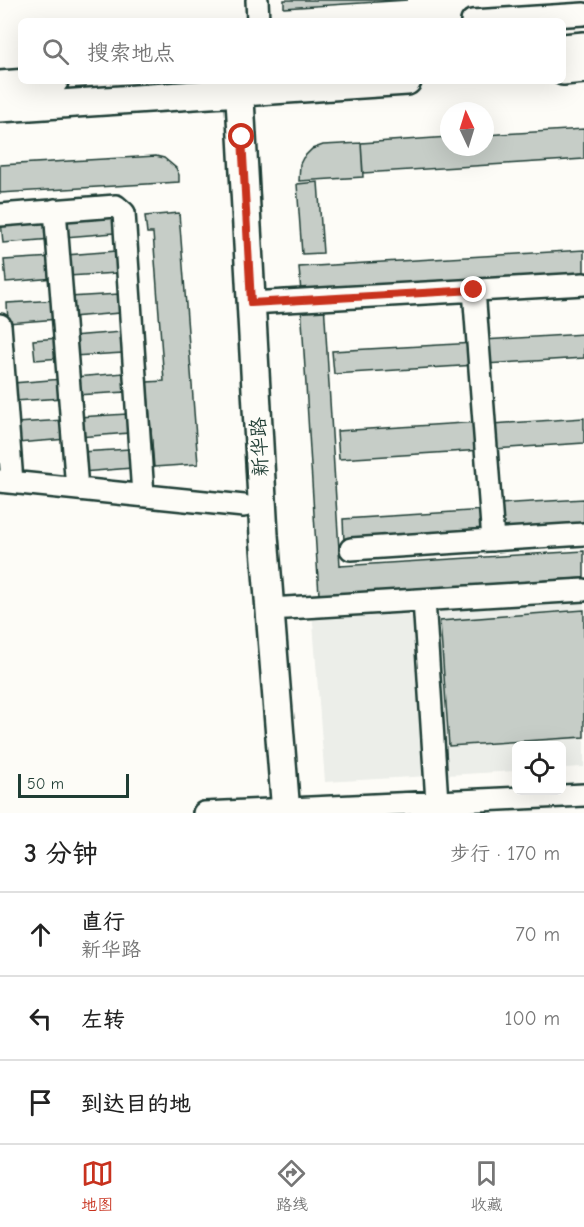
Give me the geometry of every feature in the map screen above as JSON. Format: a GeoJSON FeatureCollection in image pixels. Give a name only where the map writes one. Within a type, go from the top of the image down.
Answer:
{"type":"FeatureCollection","features":[{"type":"Feature","properties":{"kind":"main road"},"geometry":{"type":"LineString","coordinates":[[566,48],[584,46]]}},
{"type":"Feature","properties":{"kind":"main road"},"geometry":{"type":"LineString","coordinates":[[566,71],[584,69]]}},
{"type":"Feature","properties":{"kind":"main road"},"geometry":{"type":"LineString","coordinates":[[0,85],[18,84]]}},
{"type":"Feature","properties":{"kind":"main road"},"geometry":{"type":"LineString","coordinates":[[0,108],[230,87],[318,84]]}},
{"type":"Feature","properties":{"kind":"main road","name":"新华路"},"geometry":{"type":"LineString","coordinates":[[230,87],[251,303],[270,609],[277,811]]}},
{"type":"Feature","properties":{"kind":"main road","name":"新华路"},"geometry":{"type":"LineString","coordinates":[[230,87],[244,506],[277,811]]}},
{"type":"Feature","properties":{"kind":"street"},"geometry":{"type":"LineString","coordinates":[[257,0],[258,18]]}},
{"type":"Feature","properties":{"kind":"street"},"geometry":{"type":"LineString","coordinates":[[520,18],[584,14]]}},
{"type":"Feature","properties":{"kind":"street"},"geometry":{"type":"LineString","coordinates":[[0,215],[116,206],[124,213],[142,495]]}},
{"type":"Feature","properties":{"kind":"street"},"geometry":{"type":"LineString","coordinates":[[55,210],[77,489]]}},
{"type":"Feature","properties":{"kind":"street"},"geometry":{"type":"LineString","coordinates":[[251,303],[584,284]]}},
{"type":"Feature","properties":{"kind":"street"},"geometry":{"type":"LineString","coordinates":[[474,290],[493,540]]}},
{"type":"Feature","properties":{"kind":"street"},"geometry":{"type":"LineString","coordinates":[[0,325],[6,481],[244,506]]}},
{"type":"Feature","properties":{"kind":"street"},"geometry":{"type":"LineString","coordinates":[[351,549],[584,534]]}},
{"type":"Feature","properties":{"kind":"street"},"geometry":{"type":"LineString","coordinates":[[270,609],[584,590]]}},
{"type":"Feature","properties":{"kind":"street"},"geometry":{"type":"LineString","coordinates":[[424,600],[437,802]]}},
{"type":"Feature","properties":{"kind":"street"},"geometry":{"type":"LineString","coordinates":[[204,813],[584,795]]}},
{"type":"Feature","properties":{"kind":"shaded area"},"geometry":{"type":"Polygon","coordinates":[[[584,579],[584,767],[566,768],[566,741],[512,741],[512,771],[325,782],[311,597],[584,579]]]}},
{"type":"Feature","properties":{"kind":"building"},"geometry":{"type":"Polygon","coordinates":[[[284,0],[408,0],[284,8],[284,0]]]}},
{"type":"Feature","properties":{"kind":"building"},"geometry":{"type":"Polygon","coordinates":[[[584,129],[584,159],[363,173],[361,143],[440,138],[440,156],[494,156],[494,134],[584,129]]]}},
{"type":"Feature","properties":{"kind":"building"},"geometry":{"type":"Polygon","coordinates":[[[361,143],[363,177],[299,181],[300,164],[312,149],[323,145],[361,143]]]}},
{"type":"Feature","properties":{"kind":"building"},"geometry":{"type":"Polygon","coordinates":[[[156,156],[164,158],[176,168],[179,182],[0,193],[0,165],[156,156]]]}},
{"type":"Feature","properties":{"kind":"building"},"geometry":{"type":"Polygon","coordinates":[[[318,182],[323,253],[302,254],[297,184],[318,182]]]}},
{"type":"Feature","properties":{"kind":"building"},"geometry":{"type":"Polygon","coordinates":[[[113,213],[114,233],[65,237],[63,216],[113,213]]]}},
{"type":"Feature","properties":{"kind":"building"},"geometry":{"type":"Polygon","coordinates":[[[179,213],[198,464],[154,467],[147,382],[164,381],[153,233],[147,233],[145,216],[179,213]]]}},
{"type":"Feature","properties":{"kind":"building"},"geometry":{"type":"Polygon","coordinates":[[[51,219],[52,239],[3,243],[1,222],[51,219]]]}},
{"type":"Feature","properties":{"kind":"building"},"geometry":{"type":"Polygon","coordinates":[[[584,250],[584,276],[301,293],[299,267],[584,250]]]}},
{"type":"Feature","properties":{"kind":"building"},"geometry":{"type":"Polygon","coordinates":[[[116,251],[117,273],[68,276],[66,255],[116,251]]]}},
{"type":"Feature","properties":{"kind":"building"},"geometry":{"type":"Polygon","coordinates":[[[53,257],[55,278],[6,282],[4,260],[53,257]]]}},
{"type":"Feature","properties":{"kind":"building"},"geometry":{"type":"Polygon","coordinates":[[[119,294],[120,313],[71,317],[69,297],[119,294]]]}},
{"type":"Feature","properties":{"kind":"building"},"geometry":{"type":"Polygon","coordinates":[[[57,300],[58,319],[8,323],[7,303],[57,300]]]}},
{"type":"Feature","properties":{"kind":"building"},"geometry":{"type":"Polygon","coordinates":[[[324,302],[340,566],[584,551],[584,578],[319,595],[301,304],[324,302]]]}},
{"type":"Feature","properties":{"kind":"building"},"geometry":{"type":"Polygon","coordinates":[[[122,332],[123,353],[73,356],[72,336],[122,332]]]}},
{"type":"Feature","properties":{"kind":"building"},"geometry":{"type":"Polygon","coordinates":[[[584,334],[584,358],[485,364],[483,340],[584,334]]]}},
{"type":"Feature","properties":{"kind":"building"},"geometry":{"type":"Polygon","coordinates":[[[59,338],[61,358],[35,360],[33,340],[59,338]]]}},
{"type":"Feature","properties":{"kind":"building"},"geometry":{"type":"Polygon","coordinates":[[[475,343],[476,365],[334,374],[332,351],[475,343]]]}},
{"type":"Feature","properties":{"kind":"building"},"geometry":{"type":"Polygon","coordinates":[[[124,373],[126,392],[76,395],[75,377],[124,373]]]}},
{"type":"Feature","properties":{"kind":"building"},"geometry":{"type":"Polygon","coordinates":[[[62,379],[64,398],[14,401],[13,383],[62,379]]]}},
{"type":"Feature","properties":{"kind":"building"},"geometry":{"type":"Polygon","coordinates":[[[127,414],[129,433],[79,437],[78,417],[127,414]]]}},
{"type":"Feature","properties":{"kind":"building"},"geometry":{"type":"Polygon","coordinates":[[[584,418],[584,443],[494,449],[492,424],[584,418]]]}},
{"type":"Feature","properties":{"kind":"building"},"geometry":{"type":"Polygon","coordinates":[[[65,420],[67,439],[17,443],[16,423],[65,420]]]}},
{"type":"Feature","properties":{"kind":"building"},"geometry":{"type":"Polygon","coordinates":[[[480,422],[482,450],[339,459],[337,431],[480,422]]]}},
{"type":"Feature","properties":{"kind":"building"},"geometry":{"type":"Polygon","coordinates":[[[130,449],[132,468],[82,472],[80,452],[130,449]]]}},
{"type":"Feature","properties":{"kind":"building"},"geometry":{"type":"Polygon","coordinates":[[[584,499],[584,526],[500,531],[498,504],[584,499]]]}},
{"type":"Feature","properties":{"kind":"building"},"geometry":{"type":"Polygon","coordinates":[[[485,510],[487,533],[344,542],[343,519],[485,510]]]}},
{"type":"Feature","properties":{"kind":"building"},"geometry":{"type":"Polygon","coordinates":[[[584,610],[584,737],[449,746],[440,621],[584,610]]]}},
{"type":"Feature","properties":{"kind":"route"},"geometry":{"type":"LineString","coordinates":[[242,137],[251,303],[474,290]]}}]}
